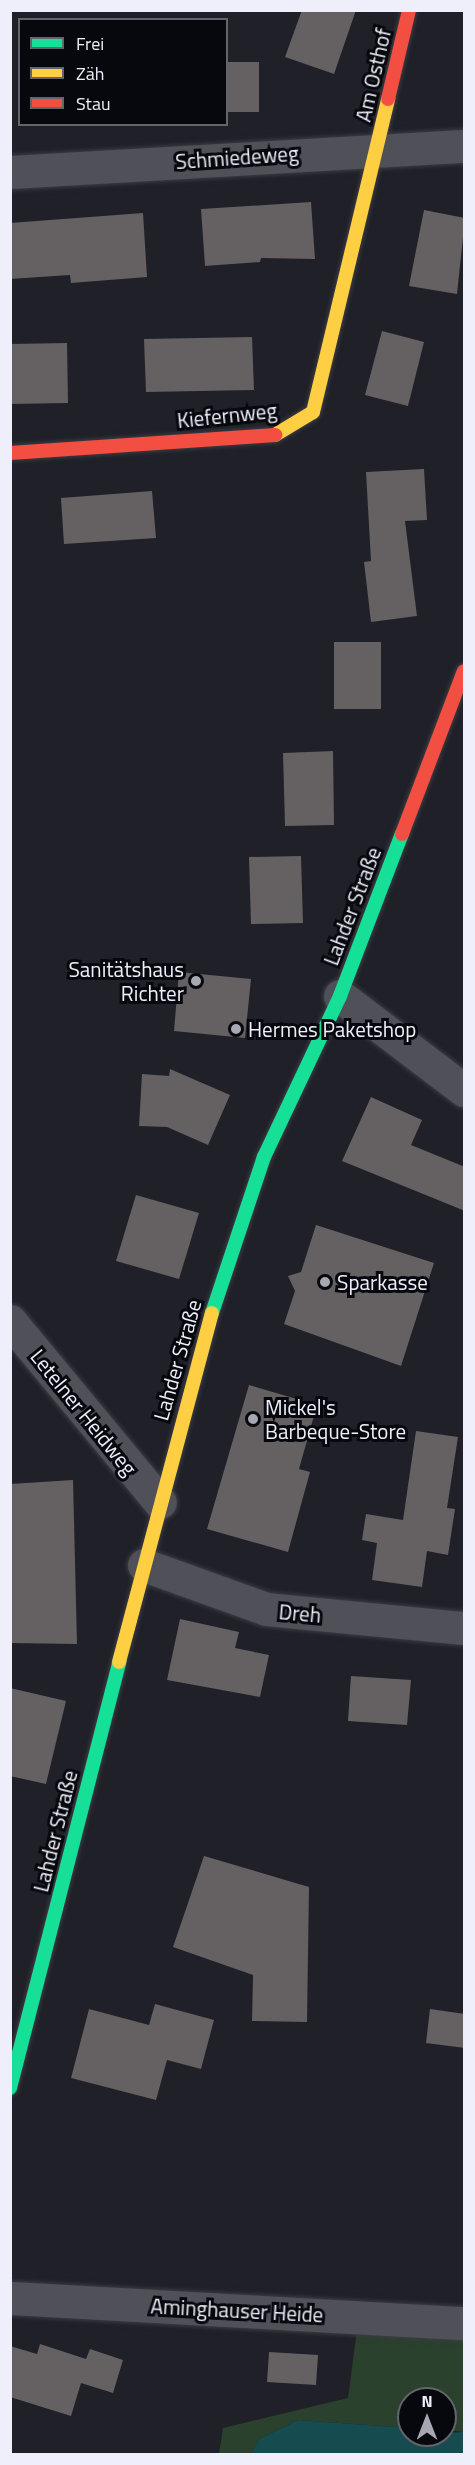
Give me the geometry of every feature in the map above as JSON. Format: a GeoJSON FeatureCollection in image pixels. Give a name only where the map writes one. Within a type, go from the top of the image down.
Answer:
{"type":"FeatureCollection","features":[{"type":"Feature","properties":{"kind":"street","name":"Am Osthof"},"geometry":{"type":"LineString","coordinates":[[378,148],[409,10]]}},
{"type":"Feature","properties":{"kind":"street","name":"Schmiedeweg"},"geometry":{"type":"LineString","coordinates":[[10,172],[378,148],[465,146]]}},
{"type":"Feature","properties":{"kind":"street","name":"Kiefernweg"},"geometry":{"type":"LineString","coordinates":[[10,453],[278,435],[299,424],[313,412],[322,390],[378,148]]}},
{"type":"Feature","properties":{"kind":"street","name":"Lahder Straße"},"geometry":{"type":"LineString","coordinates":[[10,2088],[160,1502],[235,1238],[264,1157],[340,996],[465,671]]}},
{"type":"Feature","properties":{"kind":"street"},"geometry":{"type":"LineString","coordinates":[[340,996],[465,1090]]}},
{"type":"Feature","properties":{"kind":"street","name":"Letelner Heidweg"},"geometry":{"type":"LineString","coordinates":[[10,1321],[160,1502]]}},
{"type":"Feature","properties":{"kind":"street","name":"Dreh"},"geometry":{"type":"LineString","coordinates":[[144,1565],[266,1610],[465,1628]]}},
{"type":"Feature","properties":{"kind":"street","name":"Aminghauser Heide"},"geometry":{"type":"LineString","coordinates":[[10,2298],[465,2323]]}},
{"type":"Feature","properties":{"kind":"green space"},"geometry":{"type":"Polygon","coordinates":[[[357,2330],[464,2336],[464,2432],[457,2431],[457,2387],[397,2387],[397,2427],[298,2420],[259,2439],[251,2454],[219,2454],[223,2428],[348,2398],[357,2330]]]}},
{"type":"Feature","properties":{"kind":"water"},"geometry":{"type":"Polygon","coordinates":[[[298,2420],[397,2427],[397,2447],[457,2447],[457,2432],[464,2432],[464,2454],[251,2454],[259,2439],[298,2420]]]}},
{"type":"Feature","properties":{"kind":"building"},"geometry":{"type":"Polygon","coordinates":[[[302,10],[356,10],[334,74],[285,57],[302,10]]]}},
{"type":"Feature","properties":{"kind":"building"},"geometry":{"type":"Polygon","coordinates":[[[228,62],[259,62],[259,112],[228,112],[228,62]]]}},
{"type":"Feature","properties":{"kind":"building"},"geometry":{"type":"Polygon","coordinates":[[[311,202],[315,259],[261,258],[260,262],[205,266],[201,209],[311,202]]]}},
{"type":"Feature","properties":{"kind":"building"},"geometry":{"type":"Polygon","coordinates":[[[424,210],[465,218],[457,294],[409,286],[424,210]]]}},
{"type":"Feature","properties":{"kind":"building"},"geometry":{"type":"Polygon","coordinates":[[[143,213],[147,277],[71,283],[70,275],[10,279],[10,223],[143,213]]]}},
{"type":"Feature","properties":{"kind":"building"},"geometry":{"type":"Polygon","coordinates":[[[382,331],[424,342],[408,406],[365,395],[382,331]]]}},
{"type":"Feature","properties":{"kind":"building"},"geometry":{"type":"Polygon","coordinates":[[[252,337],[254,390],[146,392],[144,339],[252,337]]]}},
{"type":"Feature","properties":{"kind":"building"},"geometry":{"type":"Polygon","coordinates":[[[67,343],[68,403],[10,404],[10,344],[67,343]]]}},
{"type":"Feature","properties":{"kind":"building"},"geometry":{"type":"Polygon","coordinates":[[[424,469],[427,520],[405,521],[417,616],[371,622],[364,562],[371,561],[366,472],[424,469]]]}},
{"type":"Feature","properties":{"kind":"building"},"geometry":{"type":"Polygon","coordinates":[[[152,491],[156,538],[64,544],[61,498],[152,491]]]}},
{"type":"Feature","properties":{"kind":"building"},"geometry":{"type":"Polygon","coordinates":[[[334,642],[381,642],[381,709],[334,709],[334,642]]]}},
{"type":"Feature","properties":{"kind":"building"},"geometry":{"type":"Polygon","coordinates":[[[333,751],[334,825],[285,826],[283,753],[333,751]]]}},
{"type":"Feature","properties":{"kind":"building"},"geometry":{"type":"Polygon","coordinates":[[[301,856],[303,923],[251,924],[249,857],[301,856]]]}},
{"type":"Feature","properties":{"kind":"building"},"geometry":{"type":"Polygon","coordinates":[[[179,972],[251,979],[245,1038],[174,1031],[179,972]]]}},
{"type":"Feature","properties":{"kind":"building"},"geometry":{"type":"Polygon","coordinates":[[[170,1069],[230,1095],[208,1145],[167,1127],[139,1126],[142,1074],[169,1076],[170,1069]]]}},
{"type":"Feature","properties":{"kind":"building"},"geometry":{"type":"Polygon","coordinates":[[[371,1097],[422,1120],[411,1145],[465,1167],[465,1211],[342,1161],[371,1097]]]}},
{"type":"Feature","properties":{"kind":"building"},"geometry":{"type":"Polygon","coordinates":[[[136,1195],[199,1213],[179,1279],[116,1261],[136,1195]]]}},
{"type":"Feature","properties":{"kind":"building"},"geometry":{"type":"Polygon","coordinates":[[[316,1225],[434,1263],[401,1366],[284,1324],[295,1291],[288,1276],[301,1272],[316,1225]]]}},
{"type":"Feature","properties":{"kind":"building"},"geometry":{"type":"Polygon","coordinates":[[[249,1385],[317,1405],[299,1469],[310,1472],[288,1552],[207,1529],[249,1385]]]}},
{"type":"Feature","properties":{"kind":"building"},"geometry":{"type":"Polygon","coordinates":[[[416,1431],[458,1437],[447,1508],[455,1509],[448,1555],[427,1551],[422,1587],[372,1580],[377,1543],[362,1540],[366,1514],[403,1520],[416,1431]]]}},
{"type":"Feature","properties":{"kind":"building"},"geometry":{"type":"Polygon","coordinates":[[[73,1480],[77,1644],[10,1643],[10,1484],[73,1480]]]}},
{"type":"Feature","properties":{"kind":"building"},"geometry":{"type":"Polygon","coordinates":[[[180,1619],[239,1632],[235,1648],[269,1655],[260,1697],[167,1680],[180,1619]]]}},
{"type":"Feature","properties":{"kind":"building"},"geometry":{"type":"Polygon","coordinates":[[[351,1676],[411,1680],[407,1725],[348,1721],[351,1676]]]}},
{"type":"Feature","properties":{"kind":"building"},"geometry":{"type":"Polygon","coordinates":[[[10,1688],[66,1701],[46,1784],[10,1776],[10,1688]]]}},
{"type":"Feature","properties":{"kind":"building"},"geometry":{"type":"Polygon","coordinates":[[[204,1856],[309,1887],[307,2022],[252,2021],[253,1975],[173,1947],[204,1856]]]}},
{"type":"Feature","properties":{"kind":"building"},"geometry":{"type":"Polygon","coordinates":[[[155,2004],[214,2020],[201,2069],[167,2060],[156,2100],[71,2078],[89,2009],[149,2025],[155,2004]]]}},
{"type":"Feature","properties":{"kind":"building"},"geometry":{"type":"Polygon","coordinates":[[[430,2009],[465,2014],[465,2048],[426,2043],[430,2009]]]}},
{"type":"Feature","properties":{"kind":"building"},"geometry":{"type":"Polygon","coordinates":[[[40,2344],[86,2359],[90,2349],[123,2360],[113,2393],[81,2383],[71,2416],[10,2397],[10,2346],[37,2354],[40,2344]]]}},
{"type":"Feature","properties":{"kind":"building"},"geometry":{"type":"Polygon","coordinates":[[[269,2352],[318,2355],[316,2385],[267,2382],[269,2352]]]}},
{"type":"Feature","properties":{"kind":"traffic: fast"},"geometry":{"type":"LineString","coordinates":[[212,1313],[264,1157],[340,996],[402,834]]}},
{"type":"Feature","properties":{"kind":"traffic: fast"},"geometry":{"type":"LineString","coordinates":[[10,2088],[119,1662]]}},
{"type":"Feature","properties":{"kind":"traffic: slow"},"geometry":{"type":"LineString","coordinates":[[275,435],[313,412],[388,99]]}},
{"type":"Feature","properties":{"kind":"traffic: slow"},"geometry":{"type":"LineString","coordinates":[[119,1662],[212,1313]]}},
{"type":"Feature","properties":{"kind":"traffic: jam"},"geometry":{"type":"LineString","coordinates":[[388,99],[409,10]]}},
{"type":"Feature","properties":{"kind":"traffic: jam"},"geometry":{"type":"LineString","coordinates":[[10,453],[275,435]]}},
{"type":"Feature","properties":{"kind":"traffic: jam"},"geometry":{"type":"LineString","coordinates":[[402,834],[464,671]]}},
{"type":"Feature","properties":{"kind":"place","name":"Sanitätshaus Richter"},"geometry":{"type":"Point","coordinates":[196,981]}},
{"type":"Feature","properties":{"kind":"place","name":"Hermes Paketshop"},"geometry":{"type":"Point","coordinates":[236,1029]}},
{"type":"Feature","properties":{"kind":"place","name":"Sparkasse"},"geometry":{"type":"Point","coordinates":[325,1282]}},
{"type":"Feature","properties":{"kind":"place","name":"Mickel's Barbeque-Store"},"geometry":{"type":"Point","coordinates":[253,1419]}}]}
